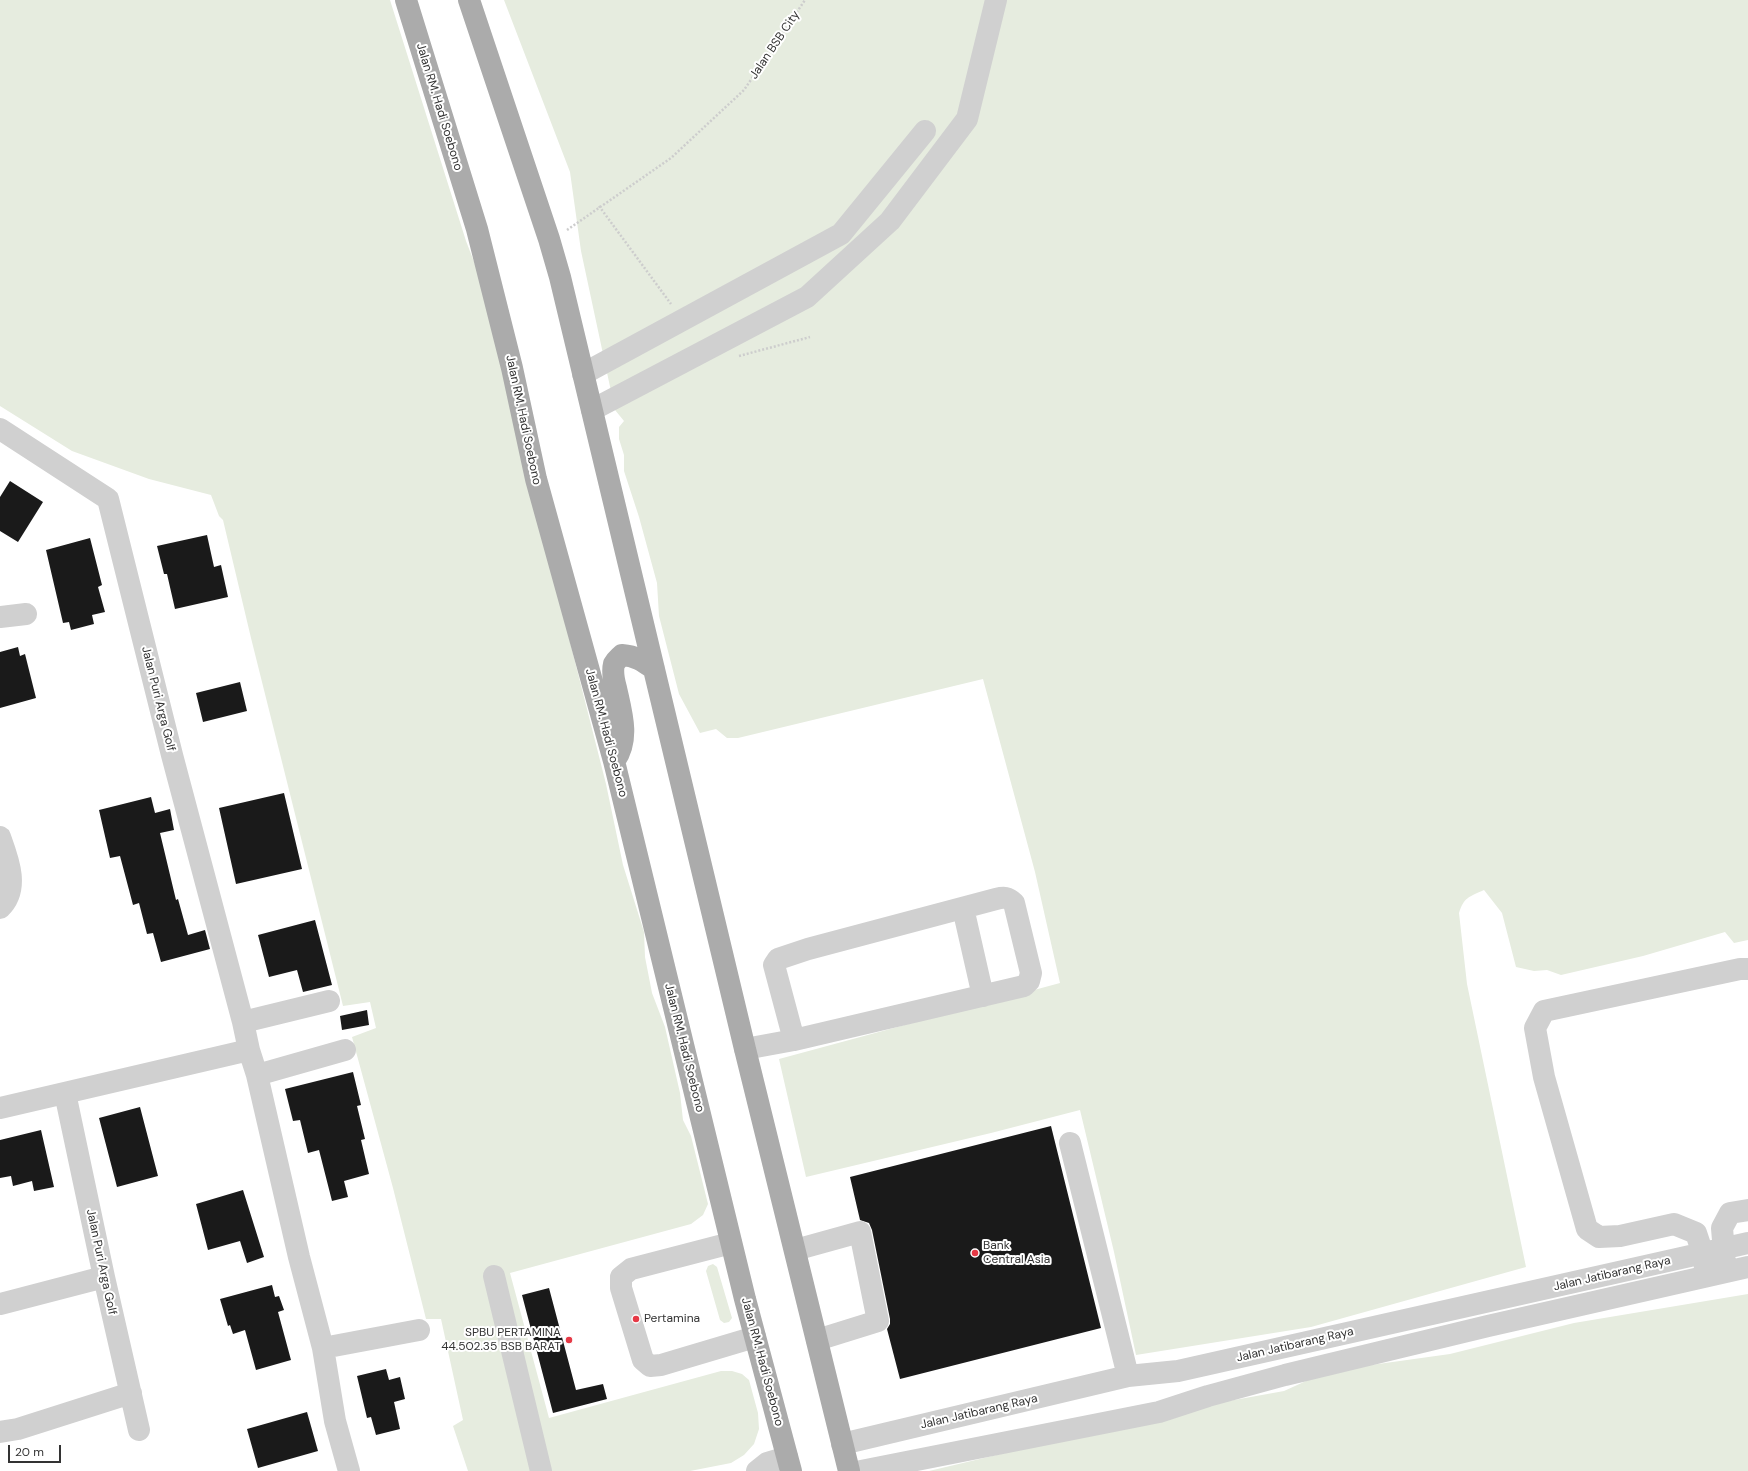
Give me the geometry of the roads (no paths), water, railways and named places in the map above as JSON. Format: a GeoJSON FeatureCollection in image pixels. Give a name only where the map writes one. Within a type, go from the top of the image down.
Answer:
{"type":"FeatureCollection","features":[{"type":"Feature","properties":{"kind":"main road","name":"Jalan RM. Hadi Soebono"},"geometry":{"type":"LineString","coordinates":[[406,0],[477,229],[512,368],[536,479],[614,761],[731,1243],[789,1464]]}},
{"type":"Feature","properties":{"kind":"main road"},"geometry":{"type":"LineString","coordinates":[[469,0],[549,239],[560,277],[745,1049],[849,1471]]}},
{"type":"Feature","properties":{"kind":"main road"},"geometry":{"type":"LineString","coordinates":[[614,761],[621,752],[623,738],[623,717],[614,677],[614,663],[622,655],[637,657],[654,669]]}},
{"type":"Feature","properties":{"kind":"street"},"geometry":{"type":"LineString","coordinates":[[592,410],[807,297],[890,220],[967,118],[996,0]]}},
{"type":"Feature","properties":{"kind":"street"},"geometry":{"type":"LineString","coordinates":[[841,234],[925,131]]}},
{"type":"Feature","properties":{"kind":"street"},"geometry":{"type":"LineString","coordinates":[[583,374],[841,234],[890,220]]}},
{"type":"Feature","properties":{"kind":"street","name":"Jalan Puri Arga Golf"},"geometry":{"type":"LineString","coordinates":[[0,429],[108,499],[172,754],[243,1022],[249,1050],[257,1075],[299,1257],[323,1348],[335,1421],[349,1471]]}},
{"type":"Feature","properties":{"kind":"street"},"geometry":{"type":"LineString","coordinates":[[0,618],[26,614]]}},
{"type":"Feature","properties":{"kind":"street"},"geometry":{"type":"LineString","coordinates":[[0,837],[9,863],[11,875],[10,892],[0,908]]}},
{"type":"Feature","properties":{"kind":"street"},"geometry":{"type":"LineString","coordinates":[[745,1049],[794,1040],[1024,986],[1029,981],[1031,973],[1014,904],[1010,899],[1005,897],[808,949],[778,959],[774,965],[794,1040]]}},
{"type":"Feature","properties":{"kind":"street"},"geometry":{"type":"LineString","coordinates":[[963,908],[983,996]]}},
{"type":"Feature","properties":{"kind":"street"},"geometry":{"type":"LineString","coordinates":[[1713,1252],[1696,1234],[1674,1224],[1620,1236],[1599,1237],[1587,1229],[1544,1077],[1535,1028],[1544,1011],[1740,969],[1748,969]]}},
{"type":"Feature","properties":{"kind":"street"},"geometry":{"type":"LineString","coordinates":[[243,1022],[329,1001]]}},
{"type":"Feature","properties":{"kind":"street"},"geometry":{"type":"LineString","coordinates":[[0,1108],[249,1050]]}},
{"type":"Feature","properties":{"kind":"street"},"geometry":{"type":"LineString","coordinates":[[257,1075],[344,1050]]}},
{"type":"Feature","properties":{"kind":"street","name":"Jalan Puri Arga Golf"},"geometry":{"type":"LineString","coordinates":[[65,1093],[104,1277],[139,1430]]}},
{"type":"Feature","properties":{"kind":"street"},"geometry":{"type":"LineString","coordinates":[[1070,1143],[1128,1376]]}},
{"type":"Feature","properties":{"kind":"street"},"geometry":{"type":"LineString","coordinates":[[1716,1273],[1713,1252],[1722,1228],[1730,1213],[1748,1210]]}},
{"type":"Feature","properties":{"kind":"street"},"geometry":{"type":"LineString","coordinates":[[795,1250],[860,1232],[878,1321],[817,1340]]}},
{"type":"Feature","properties":{"kind":"street"},"geometry":{"type":"LineString","coordinates":[[731,1243],[631,1268],[621,1276],[621,1288],[643,1360],[650,1366],[661,1366],[755,1337]]}},
{"type":"Feature","properties":{"kind":"street","name":"Jalan Jatibarang Raya"},"geometry":{"type":"LineString","coordinates":[[842,1444],[1128,1376],[1178,1371],[1748,1243]]}},
{"type":"Feature","properties":{"kind":"street","name":"Jalan Jatibarang Raya"},"geometry":{"type":"LineString","coordinates":[[861,1471],[1159,1412],[1293,1373],[1716,1273],[1748,1267]]}},
{"type":"Feature","properties":{"kind":"street"},"geometry":{"type":"LineString","coordinates":[[494,1276],[541,1471]]}},
{"type":"Feature","properties":{"kind":"street"},"geometry":{"type":"LineString","coordinates":[[0,1304],[104,1277]]}},
{"type":"Feature","properties":{"kind":"street"},"geometry":{"type":"LineString","coordinates":[[323,1348],[419,1330]]}},
{"type":"Feature","properties":{"kind":"street"},"geometry":{"type":"LineString","coordinates":[[1178,1371],[1190,1402]]}},
{"type":"Feature","properties":{"kind":"street"},"geometry":{"type":"LineString","coordinates":[[0,1432],[18,1429],[130,1393]]}},
{"type":"Feature","properties":{"kind":"street"},"geometry":{"type":"LineString","coordinates":[[757,1471],[767,1463],[789,1464]]}},
{"type":"Feature","properties":{"kind":"place","name":"Bank Central Asia"},"geometry":{"type":"Point","coordinates":[975,1253]}},
{"type":"Feature","properties":{"kind":"place","name":"Pertamina"},"geometry":{"type":"Point","coordinates":[636,1319]}},
{"type":"Feature","properties":{"kind":"place","name":"SPBU PERTAMINA 44.502.35 BSB BARAT"},"geometry":{"type":"Point","coordinates":[569,1340]}}]}
